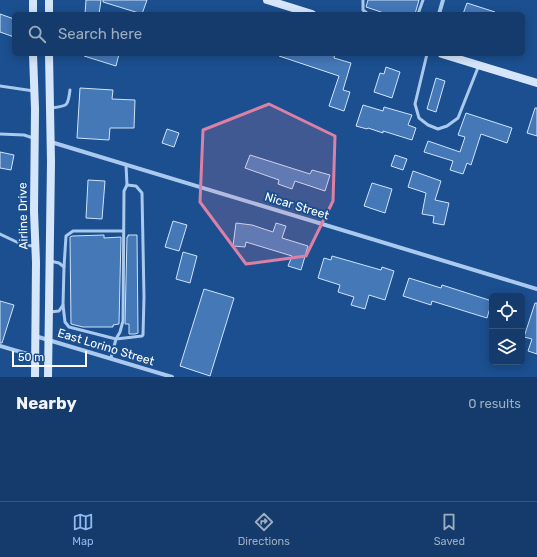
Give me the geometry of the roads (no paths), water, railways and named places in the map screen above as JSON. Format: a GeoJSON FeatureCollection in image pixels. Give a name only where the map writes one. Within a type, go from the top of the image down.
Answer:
{"type":"FeatureCollection","features":[{"type":"Feature","properties":{"kind":"main road"},"geometry":{"type":"LineString","coordinates":[[33,0],[33,12]]}},
{"type":"Feature","properties":{"kind":"main road"},"geometry":{"type":"LineString","coordinates":[[49,0],[49,12]]}},
{"type":"Feature","properties":{"kind":"main road"},"geometry":{"type":"LineString","coordinates":[[267,0],[306,12]]}},
{"type":"Feature","properties":{"kind":"main road","name":"Airline Drive"},"geometry":{"type":"LineString","coordinates":[[34,56],[34,211],[36,246],[35,377]]}},
{"type":"Feature","properties":{"kind":"main road"},"geometry":{"type":"LineString","coordinates":[[48,377],[51,142],[49,56]]}},
{"type":"Feature","properties":{"kind":"main road"},"geometry":{"type":"LineString","coordinates":[[449,56],[537,83]]}},
{"type":"Feature","properties":{"kind":"street"},"geometry":{"type":"LineString","coordinates":[[440,12],[444,0]]}},
{"type":"Feature","properties":{"kind":"street","name":"Nicar Street"},"geometry":{"type":"LineString","coordinates":[[51,142],[537,288]]}},
{"type":"Feature","properties":{"kind":"street","name":"East Lorino Street"},"geometry":{"type":"LineString","coordinates":[[35,336],[172,377]]}},
{"type":"Feature","properties":{"kind":"street"},"geometry":{"type":"LineString","coordinates":[[0,346],[48,360]]}},
{"type":"Feature","properties":{"kind":"lane"},"geometry":{"type":"LineString","coordinates":[[363,0],[362,6],[366,12]]}},
{"type":"Feature","properties":{"kind":"lane"},"geometry":{"type":"LineString","coordinates":[[419,12],[423,0]]}},
{"type":"Feature","properties":{"kind":"lane"},"geometry":{"type":"LineString","coordinates":[[427,56],[415,104],[419,118],[428,125],[438,129],[447,126],[458,118],[479,65]]}},
{"type":"Feature","properties":{"kind":"lane"},"geometry":{"type":"LineString","coordinates":[[0,86],[34,91]]}},
{"type":"Feature","properties":{"kind":"lane"},"geometry":{"type":"LineString","coordinates":[[50,108],[66,106],[69,103],[70,90]]}},
{"type":"Feature","properties":{"kind":"lane"},"geometry":{"type":"LineString","coordinates":[[0,134],[24,136],[35,139]]}},
{"type":"Feature","properties":{"kind":"lane"},"geometry":{"type":"LineString","coordinates":[[111,358],[123,321],[124,191],[127,185],[126,165]]}},
{"type":"Feature","properties":{"kind":"lane"},"geometry":{"type":"LineString","coordinates":[[124,231],[73,231],[66,236],[63,305],[65,322],[69,327],[116,339],[143,335],[144,297],[142,193],[136,186],[127,185]]}},
{"type":"Feature","properties":{"kind":"lane"},"geometry":{"type":"LineString","coordinates":[[0,234],[23,245],[36,246]]}},
{"type":"Feature","properties":{"kind":"lane"},"geometry":{"type":"LineString","coordinates":[[50,262],[59,263],[64,267]]}},
{"type":"Feature","properties":{"kind":"lane"},"geometry":{"type":"LineString","coordinates":[[49,313],[59,311],[63,305]]}}]}
